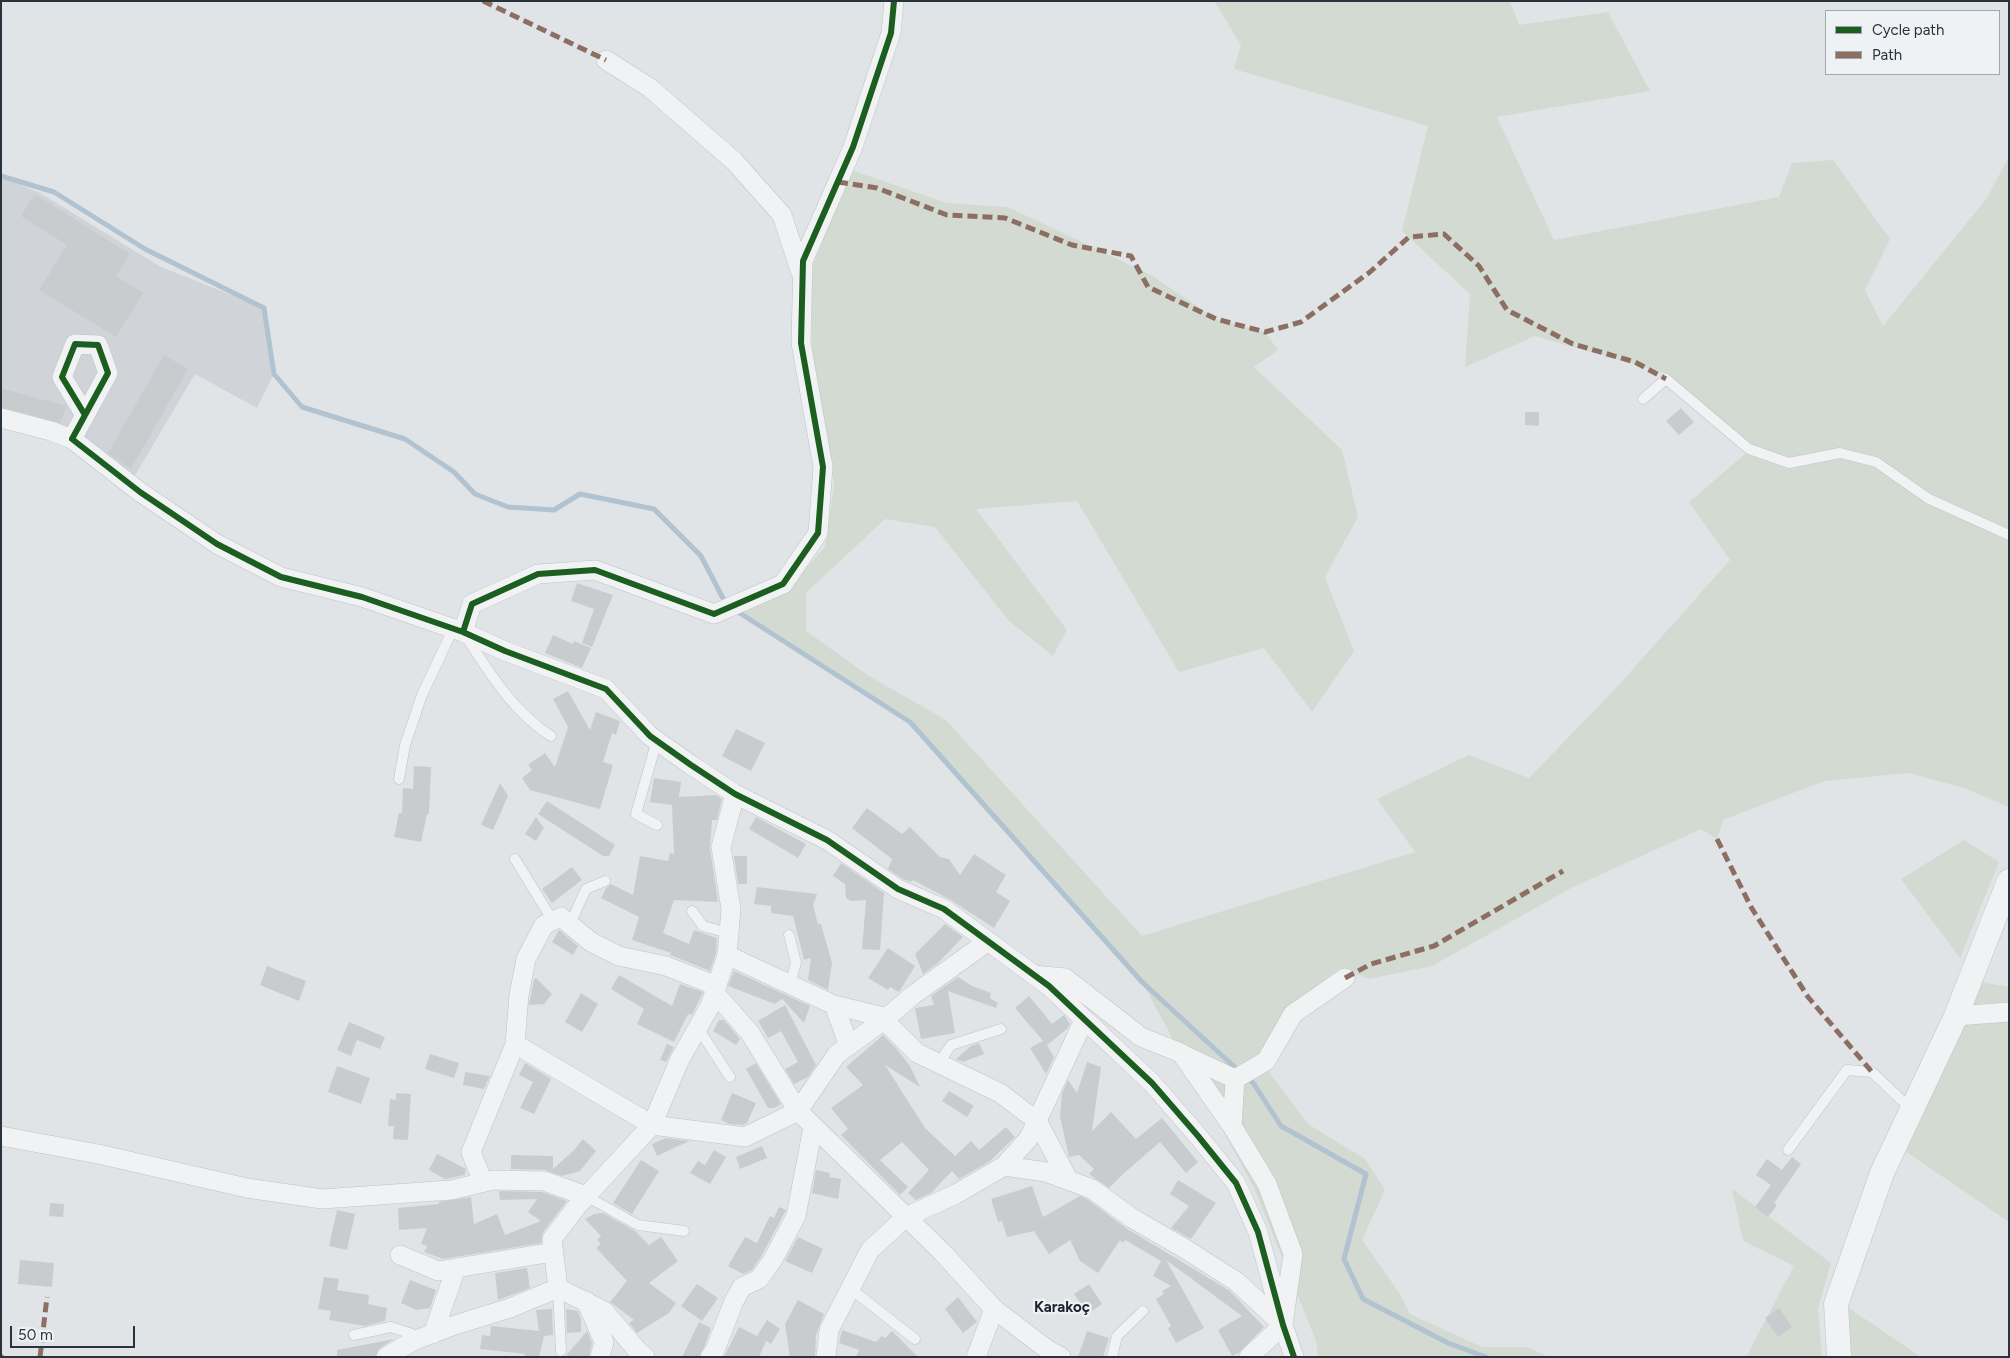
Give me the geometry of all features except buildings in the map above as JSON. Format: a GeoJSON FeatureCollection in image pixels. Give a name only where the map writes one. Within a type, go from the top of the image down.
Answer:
{"type":"FeatureCollection","features":[{"type":"Feature","properties":{"kind":"street"},"geometry":{"type":"LineString","coordinates":[[458,630],[472,604],[538,574],[595,570],[714,614],[783,584],[818,533],[823,467],[801,343],[803,260],[856,138],[891,33],[894,1]]}},
{"type":"Feature","properties":{"kind":"street"},"geometry":{"type":"LineString","coordinates":[[606,60],[650,88],[734,161],[782,215],[803,277]]}},
{"type":"Feature","properties":{"kind":"street"},"geometry":{"type":"LineString","coordinates":[[72,439],[85,415]]}},
{"type":"Feature","properties":{"kind":"street"},"geometry":{"type":"LineString","coordinates":[[1,418],[51,431],[72,439],[140,492],[217,544],[281,577],[362,597],[458,630],[505,651],[606,689],[650,736],[735,794],[828,840],[898,889],[944,909],[1049,986],[1152,1083],[1236,1183],[1258,1232],[1283,1325],[1294,1357]]}},
{"type":"Feature","properties":{"kind":"street"},"geometry":{"type":"LineString","coordinates":[[558,1288],[552,1239],[586,1196],[652,1125],[679,1061],[710,1006],[727,955],[731,909],[720,847],[735,794]]}},
{"type":"Feature","properties":{"kind":"street"},"geometry":{"type":"LineString","coordinates":[[1839,1357],[1836,1304],[1882,1173],[1956,1016],[2009,881]]}},
{"type":"Feature","properties":{"kind":"street"},"geometry":{"type":"LineString","coordinates":[[483,1182],[471,1152],[516,1044],[519,995],[526,959],[544,925],[561,923],[591,942],[619,956],[666,966],[716,989],[750,1033],[798,1111],[943,1253],[994,1309],[1048,1350],[1061,1357]]}},
{"type":"Feature","properties":{"kind":"street"},"geometry":{"type":"LineString","coordinates":[[516,1044],[652,1125],[745,1137],[798,1111],[838,1054],[987,942]]}},
{"type":"Feature","properties":{"kind":"street"},"geometry":{"type":"LineString","coordinates":[[727,955],[834,1005],[886,1019],[917,1053],[1000,1093],[1037,1121],[1069,1181]]}},
{"type":"Feature","properties":{"kind":"street"},"geometry":{"type":"LineString","coordinates":[[1034,975],[1064,978],[1141,1037],[1181,1053],[1235,1079]]}},
{"type":"Feature","properties":{"kind":"street"},"geometry":{"type":"LineString","coordinates":[[1235,1079],[1266,1061],[1293,1014],[1345,978]]}},
{"type":"Feature","properties":{"kind":"street"},"geometry":{"type":"LineString","coordinates":[[834,1005],[849,1046]]}},
{"type":"Feature","properties":{"kind":"street"},"geometry":{"type":"LineString","coordinates":[[1956,1016],[2009,1012]]}},
{"type":"Feature","properties":{"kind":"street"},"geometry":{"type":"LineString","coordinates":[[826,1357],[829,1330],[870,1250],[906,1217],[956,1194],[1004,1166],[1029,1138],[1084,1020]]}},
{"type":"Feature","properties":{"kind":"street"},"geometry":{"type":"LineString","coordinates":[[1181,1053],[1232,1126],[1267,1184],[1293,1254],[1283,1325],[1249,1357]]}},
{"type":"Feature","properties":{"kind":"street"},"geometry":{"type":"LineString","coordinates":[[1232,1126],[1235,1079]]}},
{"type":"Feature","properties":{"kind":"street"},"geometry":{"type":"LineString","coordinates":[[710,1357],[715,1350],[734,1301],[742,1287],[759,1279],[772,1261],[796,1216],[813,1127]]}},
{"type":"Feature","properties":{"kind":"street"},"geometry":{"type":"LineString","coordinates":[[1,1136],[98,1154],[247,1188],[322,1198],[451,1190],[493,1180],[544,1181],[586,1196]]}},
{"type":"Feature","properties":{"kind":"street"},"geometry":{"type":"LineString","coordinates":[[1004,1166],[1046,1172],[1092,1189],[1132,1218],[1237,1282],[1283,1325]]}},
{"type":"Feature","properties":{"kind":"street"},"geometry":{"type":"LineString","coordinates":[[400,1255],[438,1271],[553,1252]]}},
{"type":"Feature","properties":{"kind":"street"},"geometry":{"type":"LineString","coordinates":[[427,1336],[456,1268]]}},
{"type":"Feature","properties":{"kind":"street"},"geometry":{"type":"LineString","coordinates":[[386,1357],[427,1336],[510,1308],[558,1288],[604,1311],[640,1356]]}},
{"type":"Feature","properties":{"kind":"street"},"geometry":{"type":"LineString","coordinates":[[586,1301],[604,1342],[600,1357]]}},
{"type":"Feature","properties":{"kind":"street"},"geometry":{"type":"LineString","coordinates":[[976,1357],[994,1309]]}},
{"type":"Feature","properties":{"kind":"lane"},"geometry":{"type":"LineString","coordinates":[[1643,400],[1666,379],[1749,449],[1790,463],[1840,453],[1876,462],[1929,499],[2009,535]]}},
{"type":"Feature","properties":{"kind":"lane"},"geometry":{"type":"LineString","coordinates":[[399,779],[405,745],[422,695],[458,630],[498,686],[534,725],[551,736]]}},
{"type":"Feature","properties":{"kind":"lane"},"geometry":{"type":"LineString","coordinates":[[657,740],[636,814],[657,824]]}},
{"type":"Feature","properties":{"kind":"lane"},"geometry":{"type":"LineString","coordinates":[[515,859],[561,923],[586,890],[605,881]]}},
{"type":"Feature","properties":{"kind":"lane"},"geometry":{"type":"LineString","coordinates":[[692,911],[703,926],[728,933]]}},
{"type":"Feature","properties":{"kind":"lane"},"geometry":{"type":"LineString","coordinates":[[789,935],[796,963],[790,984]]}},
{"type":"Feature","properties":{"kind":"lane"},"geometry":{"type":"LineString","coordinates":[[698,1028],[730,1077]]}},
{"type":"Feature","properties":{"kind":"lane"},"geometry":{"type":"LineString","coordinates":[[939,1063],[951,1045],[1001,1029]]}},
{"type":"Feature","properties":{"kind":"lane"},"geometry":{"type":"LineString","coordinates":[[1788,1150],[1847,1070],[1872,1072],[1912,1110]]}},
{"type":"Feature","properties":{"kind":"lane"},"geometry":{"type":"LineString","coordinates":[[586,1196],[638,1225],[684,1231]]}},
{"type":"Feature","properties":{"kind":"lane"},"geometry":{"type":"LineString","coordinates":[[558,1288],[561,1350]]}},
{"type":"Feature","properties":{"kind":"lane"},"geometry":{"type":"LineString","coordinates":[[851,1289],[915,1339]]}},
{"type":"Feature","properties":{"kind":"lane"},"geometry":{"type":"LineString","coordinates":[[1112,1357],[1117,1336],[1142,1311]]}},
{"type":"Feature","properties":{"kind":"lane"},"geometry":{"type":"LineString","coordinates":[[354,1335],[392,1327],[427,1336]]}},
{"type":"Feature","properties":{"kind":"shaded area"},"geometry":{"type":"Polygon","coordinates":[[[1214,1],[1510,1],[1519,25],[1608,12],[1650,91],[1497,117],[1554,240],[1779,197],[1792,163],[1833,160],[1890,239],[1865,290],[1883,326],[1987,198],[2009,156],[2009,530],[1929,493],[1877,458],[1838,449],[1791,459],[1751,446],[1668,374],[1535,336],[1465,367],[1470,294],[1402,231],[1428,126],[1234,69],[1241,45],[1214,1]]]}},
{"type":"Feature","properties":{"kind":"shaded area"},"geometry":{"type":"Polygon","coordinates":[[[854,171],[947,203],[1008,207],[1151,275],[1216,319],[1265,332],[1278,350],[1254,367],[1342,450],[1358,517],[1325,577],[1354,651],[1312,712],[1264,648],[1179,672],[1077,501],[976,509],[1067,630],[1053,656],[1008,620],[935,527],[885,519],[806,593],[806,631],[869,676],[946,720],[1142,936],[1415,852],[1377,799],[1469,755],[1529,778],[1616,688],[1730,560],[1689,502],[1745,454],[1791,469],[1840,456],[1876,464],[2009,539],[2009,807],[1964,788],[1908,773],[1824,781],[1723,820],[1717,839],[1701,829],[1573,887],[1432,966],[1369,979],[1340,968],[1285,1010],[1261,1056],[1233,1071],[1176,1045],[1142,982],[910,722],[737,611],[787,589],[825,547],[834,485],[812,349],[811,271],[843,187],[854,171]]]}},
{"type":"Feature","properties":{"kind":"shaded area"},"geometry":{"type":"Polygon","coordinates":[[[1,177],[40,193],[161,267],[264,308],[274,374],[257,408],[195,374],[130,484],[51,431],[1,418],[1,177]]]}},
{"type":"Feature","properties":{"kind":"shaded area"},"geometry":{"type":"Polygon","coordinates":[[[1964,840],[1999,862],[1960,958],[1901,879],[1964,840]]]}},
{"type":"Feature","properties":{"kind":"shaded area"},"geometry":{"type":"Polygon","coordinates":[[[1981,982],[2009,987],[2009,1006],[1971,1008],[1981,982]]]}},
{"type":"Feature","properties":{"kind":"shaded area"},"geometry":{"type":"Polygon","coordinates":[[[2009,1017],[2009,1222],[1905,1151],[1964,1020],[2009,1017]]]}},
{"type":"Feature","properties":{"kind":"shaded area"},"geometry":{"type":"Polygon","coordinates":[[[1181,1053],[1235,1079],[1266,1068],[1308,1124],[1365,1159],[1385,1190],[1362,1240],[1398,1291],[1410,1314],[1482,1347],[1527,1347],[1549,1357],[1318,1357],[1316,1341],[1254,1188],[1181,1053]]]}},
{"type":"Feature","properties":{"kind":"shaded area"},"geometry":{"type":"Polygon","coordinates":[[[1732,1189],[1831,1263],[1818,1308],[1822,1357],[1746,1357],[1794,1266],[1743,1241],[1732,1189]]]}},
{"type":"Feature","properties":{"kind":"shaded area"},"geometry":{"type":"Polygon","coordinates":[[[1843,1304],[1921,1357],[1847,1357],[1843,1304]]]}},
{"type":"Feature","properties":{"kind":"waterway"},"geometry":{"type":"LineString","coordinates":[[1,176],[54,192],[145,249],[264,308],[274,374],[302,407],[405,439],[454,472],[475,494],[508,507],[554,510],[580,494],[654,509],[701,556],[726,604]]}},
{"type":"Feature","properties":{"kind":"waterway"},"geometry":{"type":"LineString","coordinates":[[735,610],[910,722],[1142,982],[1240,1072]]}},
{"type":"Feature","properties":{"kind":"waterway"},"geometry":{"type":"LineString","coordinates":[[1247,1077],[1254,1084],[1281,1126],[1366,1174],[1344,1259],[1363,1299],[1448,1343],[1486,1357]]}},
{"type":"Feature","properties":{"kind":"marked path"},"geometry":{"type":"LineString","coordinates":[[483,1],[606,60]]}},
{"type":"Feature","properties":{"kind":"marked path"},"geometry":{"type":"LineString","coordinates":[[838,182],[877,188],[947,215],[1005,218],[1072,245],[1131,256],[1148,287],[1216,319],[1265,332],[1301,322],[1370,272],[1409,237],[1444,234],[1479,266],[1507,310],[1573,344],[1635,362],[1666,379]]}},
{"type":"Feature","properties":{"kind":"marked path"},"geometry":{"type":"LineString","coordinates":[[1717,839],[1751,907],[1808,997],[1872,1072]]}},
{"type":"Feature","properties":{"kind":"marked path"},"geometry":{"type":"LineString","coordinates":[[1345,978],[1371,964],[1434,946],[1563,871]]}},
{"type":"Feature","properties":{"kind":"marked path"},"geometry":{"type":"LineString","coordinates":[[40,1357],[47,1297]]}},
{"type":"Feature","properties":{"kind":"cycle path"},"geometry":{"type":"LineString","coordinates":[[463,632],[472,604],[538,574],[595,570],[714,614],[783,584],[818,533],[823,467],[801,343],[803,261],[853,147],[891,33],[894,1]]}},
{"type":"Feature","properties":{"kind":"cycle path"},"geometry":{"type":"LineString","coordinates":[[85,415],[62,377],[75,344],[98,345],[108,373],[72,439],[140,492],[217,544],[281,577],[362,597],[463,632],[505,651],[606,689],[650,736],[691,765],[735,794],[827,840],[898,889],[944,909],[1049,986],[1152,1083],[1236,1183],[1258,1232],[1283,1325],[1294,1357]]}},
{"type":"Feature","properties":{"kind":"district","name":"Karakoç"},"geometry":{"type":"Point","coordinates":[1062,1308]}}]}
